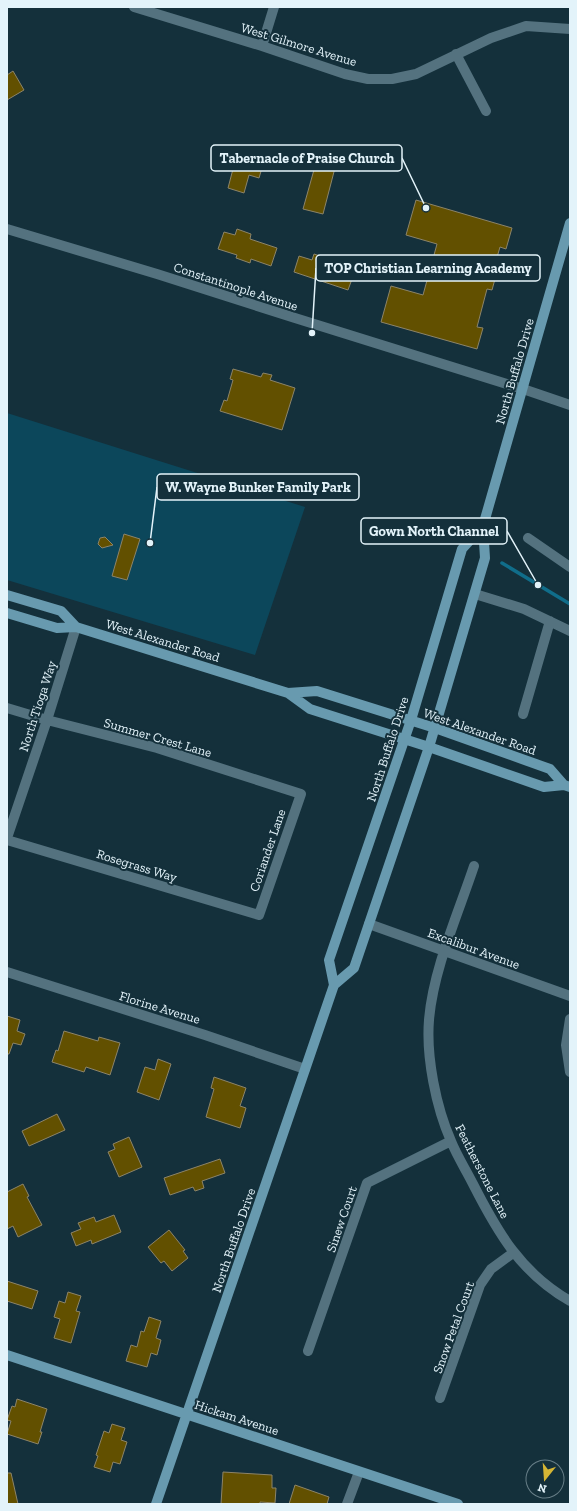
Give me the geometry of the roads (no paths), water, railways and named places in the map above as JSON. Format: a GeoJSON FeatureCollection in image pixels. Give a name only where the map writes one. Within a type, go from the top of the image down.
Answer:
{"type":"FeatureCollection","features":[{"type":"Feature","properties":{"kind":"main road","name":"North Buffalo Drive"},"geometry":{"type":"LineString","coordinates":[[334,985],[354,968],[435,728],[485,558],[483,526],[570,223]]}},
{"type":"Feature","properties":{"kind":"main road","name":"North Buffalo Drive"},"geometry":{"type":"LineString","coordinates":[[156,1504],[334,985],[329,960],[405,739],[462,549],[483,526]]}},
{"type":"Feature","properties":{"kind":"main road","name":"West Alexander Road"},"geometry":{"type":"LineString","coordinates":[[7,595],[61,611],[76,627]]}},
{"type":"Feature","properties":{"kind":"main road","name":"West Alexander Road"},"geometry":{"type":"LineString","coordinates":[[7,612],[57,628],[76,627],[288,693],[310,709],[429,747],[544,787],[567,786]]}},
{"type":"Feature","properties":{"kind":"main road","name":"West Alexander Road"},"geometry":{"type":"LineString","coordinates":[[288,693],[317,691],[411,720],[550,769],[567,786]]}},
{"type":"Feature","properties":{"kind":"main road","name":"Hickam Avenue"},"geometry":{"type":"LineString","coordinates":[[7,1355],[458,1504]]}},
{"type":"Feature","properties":{"kind":"street","name":"West Gilmore Avenue"},"geometry":{"type":"LineString","coordinates":[[134,7],[262,46],[345,74],[368,79],[392,78],[416,74],[491,38],[526,26],[570,29]]}},
{"type":"Feature","properties":{"kind":"street"},"geometry":{"type":"LineString","coordinates":[[262,46],[274,7]]}},
{"type":"Feature","properties":{"kind":"street"},"geometry":{"type":"LineString","coordinates":[[456,54],[486,111]]}},
{"type":"Feature","properties":{"kind":"street","name":"Constantinople Avenue"},"geometry":{"type":"LineString","coordinates":[[7,229],[157,274],[570,405]]}},
{"type":"Feature","properties":{"kind":"street"},"geometry":{"type":"LineString","coordinates":[[528,538],[570,567]]}},
{"type":"Feature","properties":{"kind":"street"},"geometry":{"type":"LineString","coordinates":[[475,594],[524,609],[570,632]]}},
{"type":"Feature","properties":{"kind":"street"},"geometry":{"type":"LineString","coordinates":[[523,714],[550,621]]}},
{"type":"Feature","properties":{"kind":"street","name":"North Tioga Way"},"geometry":{"type":"LineString","coordinates":[[7,839],[47,720],[76,627]]}},
{"type":"Feature","properties":{"kind":"street","name":"Summer Crest Lane"},"geometry":{"type":"LineString","coordinates":[[7,708],[47,720],[157,748],[301,794]]}},
{"type":"Feature","properties":{"kind":"street","name":"Coriander Lane"},"geometry":{"type":"LineString","coordinates":[[259,915],[301,794]]}},
{"type":"Feature","properties":{"kind":"street","name":"Rosegrass Way"},"geometry":{"type":"LineString","coordinates":[[7,839],[259,915]]}},
{"type":"Feature","properties":{"kind":"street","name":"Featherstone Lane"},"geometry":{"type":"LineString","coordinates":[[474,866],[444,952],[432,997],[429,1022],[430,1071],[442,1119],[451,1142],[490,1217],[513,1253],[534,1275],[558,1294],[570,1301]]}},
{"type":"Feature","properties":{"kind":"street","name":"Excalibur Avenue"},"geometry":{"type":"LineString","coordinates":[[369,924],[570,996]]}},
{"type":"Feature","properties":{"kind":"street","name":"Florine Avenue"},"geometry":{"type":"LineString","coordinates":[[7,972],[205,1035],[305,1069]]}},
{"type":"Feature","properties":{"kind":"street"},"geometry":{"type":"LineString","coordinates":[[570,1019],[566,1045],[570,1072]]}},
{"type":"Feature","properties":{"kind":"street","name":"Sinew Court"},"geometry":{"type":"LineString","coordinates":[[308,1351],[367,1183],[451,1142]]}},
{"type":"Feature","properties":{"kind":"street","name":"Snow Petal Court"},"geometry":{"type":"LineString","coordinates":[[440,1398],[480,1285],[491,1269],[513,1253]]}},
{"type":"Feature","properties":{"kind":"street"},"geometry":{"type":"LineString","coordinates":[[348,1504],[360,1472]]}},
{"type":"Feature","properties":{"kind":"waterway"},"geometry":{"type":"LineString","coordinates":[[502,563],[570,604]]}},
{"type":"Feature","properties":{"kind":"place","name":"Tabernacle of Praise Church"},"geometry":{"type":"Point","coordinates":[426,208]}},
{"type":"Feature","properties":{"kind":"place","name":"TOP Christian Learning Academy"},"geometry":{"type":"Point","coordinates":[312,333]}},
{"type":"Feature","properties":{"kind":"place","name":"W. Wayne Bunker Family Park"},"geometry":{"type":"Point","coordinates":[150,543]}},
{"type":"Feature","properties":{"kind":"place","name":"Gown North Channel"},"geometry":{"type":"Point","coordinates":[538,585]}}]}
